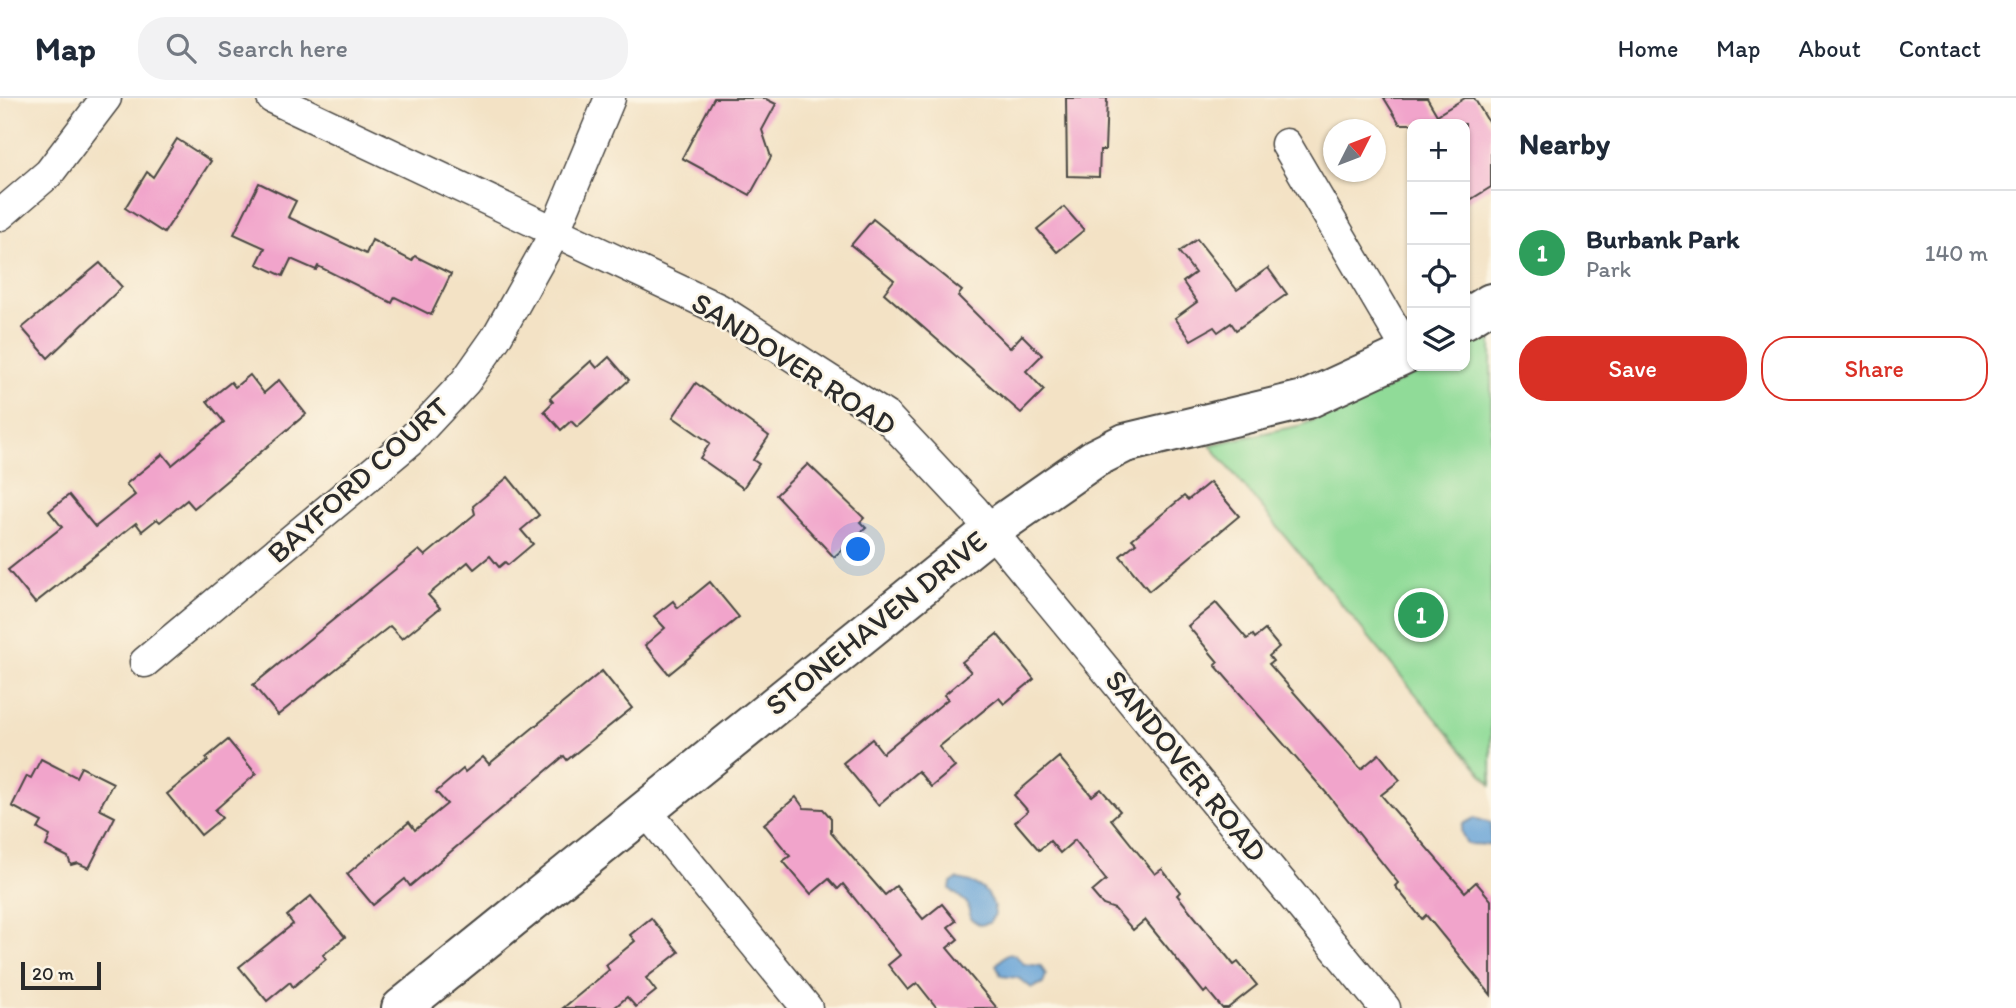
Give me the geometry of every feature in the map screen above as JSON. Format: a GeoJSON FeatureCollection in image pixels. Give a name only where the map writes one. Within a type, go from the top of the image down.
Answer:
{"type":"FeatureCollection","features":[{"type":"Feature","properties":{"kind":"street"},"geometry":{"type":"LineString","coordinates":[[0,215],[49,173],[106,98]]}},
{"type":"Feature","properties":{"kind":"street","name":"SANDOVER ROAD"},"geometry":{"type":"LineString","coordinates":[[272,98],[719,309],[887,417],[992,530],[1385,1008]]}},
{"type":"Feature","properties":{"kind":"street","name":"BAYFORD COURT"},"geometry":{"type":"LineString","coordinates":[[145,662],[345,498],[419,432],[465,382],[496,338],[554,230],[610,98]]}},
{"type":"Feature","properties":{"kind":"street"},"geometry":{"type":"LineString","coordinates":[[1286,144],[1407,345]]}},
{"type":"Feature","properties":{"kind":"street"},"geometry":{"type":"LineString","coordinates":[[1470,316],[1491,303]]}},
{"type":"Feature","properties":{"kind":"street","name":"STONEHAVEN DRIVE"},"geometry":{"type":"LineString","coordinates":[[401,1008],[992,530],[1084,466],[1125,443],[1308,399],[1407,354]]}},
{"type":"Feature","properties":{"kind":"street"},"geometry":{"type":"LineString","coordinates":[[646,811],[807,1008]]}},
{"type":"Feature","properties":{"kind":"green space"},"geometry":{"type":"Polygon","coordinates":[[[1491,329],[1491,785],[1210,445],[1302,425],[1384,390],[1419,371],[1470,371],[1470,342],[1491,329]]]}},
{"type":"Feature","properties":{"kind":"water"},"geometry":{"type":"Polygon","coordinates":[[[1474,818],[1491,823],[1491,845],[1467,844],[1461,832],[1463,824],[1474,818]]]}},
{"type":"Feature","properties":{"kind":"water"},"geometry":{"type":"Polygon","coordinates":[[[957,879],[971,882],[988,894],[995,914],[989,923],[980,925],[971,919],[967,903],[950,889],[951,883],[957,879]]]}},
{"type":"Feature","properties":{"kind":"water"},"geometry":{"type":"Polygon","coordinates":[[[1007,954],[1015,955],[1024,964],[1041,966],[1046,975],[1043,983],[1032,988],[1018,978],[1001,976],[996,965],[1007,954]]]}},
{"type":"Feature","properties":{"kind":"building"},"geometry":{"type":"Polygon","coordinates":[[[714,98],[764,98],[776,104],[762,130],[771,157],[750,195],[682,158],[714,98]]]}},
{"type":"Feature","properties":{"kind":"building"},"geometry":{"type":"Polygon","coordinates":[[[1066,98],[1107,98],[1105,150],[1100,150],[1099,177],[1067,176],[1066,98]]]}},
{"type":"Feature","properties":{"kind":"building"},"geometry":{"type":"Polygon","coordinates":[[[1384,98],[1427,98],[1437,115],[1465,98],[1474,98],[1491,126],[1491,187],[1470,200],[1470,119],[1407,119],[1407,124],[1400,124],[1384,98]]]}},
{"type":"Feature","properties":{"kind":"building"},"geometry":{"type":"Polygon","coordinates":[[[177,139],[211,161],[164,233],[125,208],[147,172],[153,177],[177,139]]]}},
{"type":"Feature","properties":{"kind":"building"},"geometry":{"type":"Polygon","coordinates":[[[259,183],[296,201],[288,217],[366,254],[372,240],[412,261],[415,256],[451,274],[431,315],[395,297],[392,303],[318,266],[316,270],[291,259],[283,276],[257,264],[265,248],[234,234],[259,183]]]}},
{"type":"Feature","properties":{"kind":"building"},"geometry":{"type":"Polygon","coordinates":[[[1064,207],[1084,230],[1057,252],[1037,229],[1064,207]]]}},
{"type":"Feature","properties":{"kind":"building"},"geometry":{"type":"Polygon","coordinates":[[[873,219],[962,291],[958,296],[1010,348],[1022,335],[1042,355],[1026,371],[1044,390],[1021,413],[884,293],[894,280],[851,245],[873,219]]]}},
{"type":"Feature","properties":{"kind":"building"},"geometry":{"type":"Polygon","coordinates":[[[1197,239],[1237,290],[1268,268],[1287,294],[1236,330],[1231,323],[1218,332],[1214,327],[1191,340],[1175,318],[1197,302],[1183,282],[1195,273],[1179,252],[1197,239]]]}},
{"type":"Feature","properties":{"kind":"building"},"geometry":{"type":"Polygon","coordinates":[[[100,263],[122,287],[48,358],[22,328],[100,263]]]}},
{"type":"Feature","properties":{"kind":"building"},"geometry":{"type":"Polygon","coordinates":[[[609,357],[629,380],[577,427],[571,421],[561,430],[544,411],[553,402],[550,398],[591,361],[597,368],[609,357]]]}},
{"type":"Feature","properties":{"kind":"building"},"geometry":{"type":"Polygon","coordinates":[[[250,375],[264,393],[279,380],[306,414],[194,508],[187,500],[160,522],[157,519],[142,531],[136,523],[35,603],[8,570],[62,527],[49,511],[69,495],[95,527],[135,495],[126,484],[163,454],[172,465],[224,422],[207,401],[231,382],[235,387],[250,375]]]}},
{"type":"Feature","properties":{"kind":"building"},"geometry":{"type":"Polygon","coordinates":[[[696,383],[769,436],[753,460],[759,464],[743,488],[700,458],[710,443],[673,417],[696,383]]]}},
{"type":"Feature","properties":{"kind":"building"},"geometry":{"type":"Polygon","coordinates":[[[808,464],[864,518],[860,522],[866,528],[834,557],[776,495],[808,464]]]}},
{"type":"Feature","properties":{"kind":"building"},"geometry":{"type":"Polygon","coordinates":[[[508,477],[539,515],[521,530],[533,544],[508,565],[505,562],[499,567],[490,556],[474,569],[468,562],[428,595],[440,608],[402,639],[390,626],[278,715],[253,685],[419,550],[425,556],[475,514],[473,506],[508,477]]]}},
{"type":"Feature","properties":{"kind":"building"},"geometry":{"type":"Polygon","coordinates":[[[1210,482],[1239,516],[1149,591],[1120,556],[1136,543],[1132,539],[1184,496],[1188,500],[1210,482]]]}},
{"type":"Feature","properties":{"kind":"building"},"geometry":{"type":"Polygon","coordinates":[[[710,582],[739,617],[669,674],[645,645],[665,628],[654,616],[673,601],[678,608],[710,582]]]}},
{"type":"Feature","properties":{"kind":"building"},"geometry":{"type":"Polygon","coordinates":[[[1216,603],[1247,639],[1253,635],[1255,638],[1265,630],[1279,647],[1269,656],[1273,661],[1269,664],[1361,769],[1379,754],[1400,780],[1381,795],[1465,892],[1476,882],[1491,900],[1491,995],[1426,915],[1422,919],[1395,886],[1398,883],[1328,795],[1215,665],[1218,662],[1188,626],[1216,603]]]}},
{"type":"Feature","properties":{"kind":"building"},"geometry":{"type":"Polygon","coordinates":[[[997,634],[1034,679],[1004,704],[999,698],[939,747],[955,767],[931,787],[918,771],[878,805],[843,763],[872,739],[883,753],[948,699],[944,695],[971,672],[962,662],[997,634]]]}},
{"type":"Feature","properties":{"kind":"building"},"geometry":{"type":"Polygon","coordinates":[[[602,671],[632,708],[567,760],[564,756],[410,886],[405,879],[373,905],[347,874],[409,822],[415,830],[447,804],[436,792],[463,769],[465,772],[483,757],[489,764],[602,671]]]}},
{"type":"Feature","properties":{"kind":"building"},"geometry":{"type":"Polygon","coordinates":[[[228,740],[256,774],[215,810],[222,818],[201,835],[167,794],[208,761],[206,758],[228,740]]]}},
{"type":"Feature","properties":{"kind":"building"},"geometry":{"type":"Polygon","coordinates":[[[1059,757],[1092,796],[1101,789],[1120,811],[1111,819],[1155,874],[1162,869],[1180,892],[1177,895],[1234,965],[1238,962],[1257,985],[1228,1008],[1222,1008],[1207,990],[1204,993],[1145,920],[1133,930],[1115,909],[1103,905],[1092,892],[1106,880],[1075,840],[1060,853],[1050,841],[1039,850],[1015,822],[1028,811],[1014,795],[1059,757]]]}},
{"type":"Feature","properties":{"kind":"building"},"geometry":{"type":"Polygon","coordinates":[[[41,759],[76,777],[81,767],[113,783],[99,809],[115,817],[89,868],[78,863],[71,865],[68,857],[46,846],[50,836],[38,829],[42,822],[12,806],[27,776],[31,778],[41,759]]]}},
{"type":"Feature","properties":{"kind":"building"},"geometry":{"type":"Polygon","coordinates":[[[796,797],[804,808],[823,809],[831,818],[831,833],[885,895],[896,886],[923,919],[942,904],[956,921],[948,927],[958,939],[947,948],[997,1008],[937,1008],[917,983],[908,990],[888,965],[900,955],[843,884],[838,889],[829,879],[811,894],[783,861],[790,856],[764,824],[796,797]]]}},
{"type":"Feature","properties":{"kind":"building"},"geometry":{"type":"Polygon","coordinates":[[[311,896],[345,937],[323,955],[326,959],[293,987],[290,982],[267,1001],[239,967],[293,924],[287,916],[311,896]]]}},
{"type":"Feature","properties":{"kind":"building"},"geometry":{"type":"Polygon","coordinates":[[[651,918],[679,952],[646,978],[656,991],[636,1007],[627,997],[614,1008],[563,1008],[609,970],[606,965],[635,941],[630,935],[651,918]]]}},
{"type":"Feature","properties":{"kind":"place","name":"Burbank Park"},"geometry":{"type":"Point","coordinates":[1421,615]}}]}
